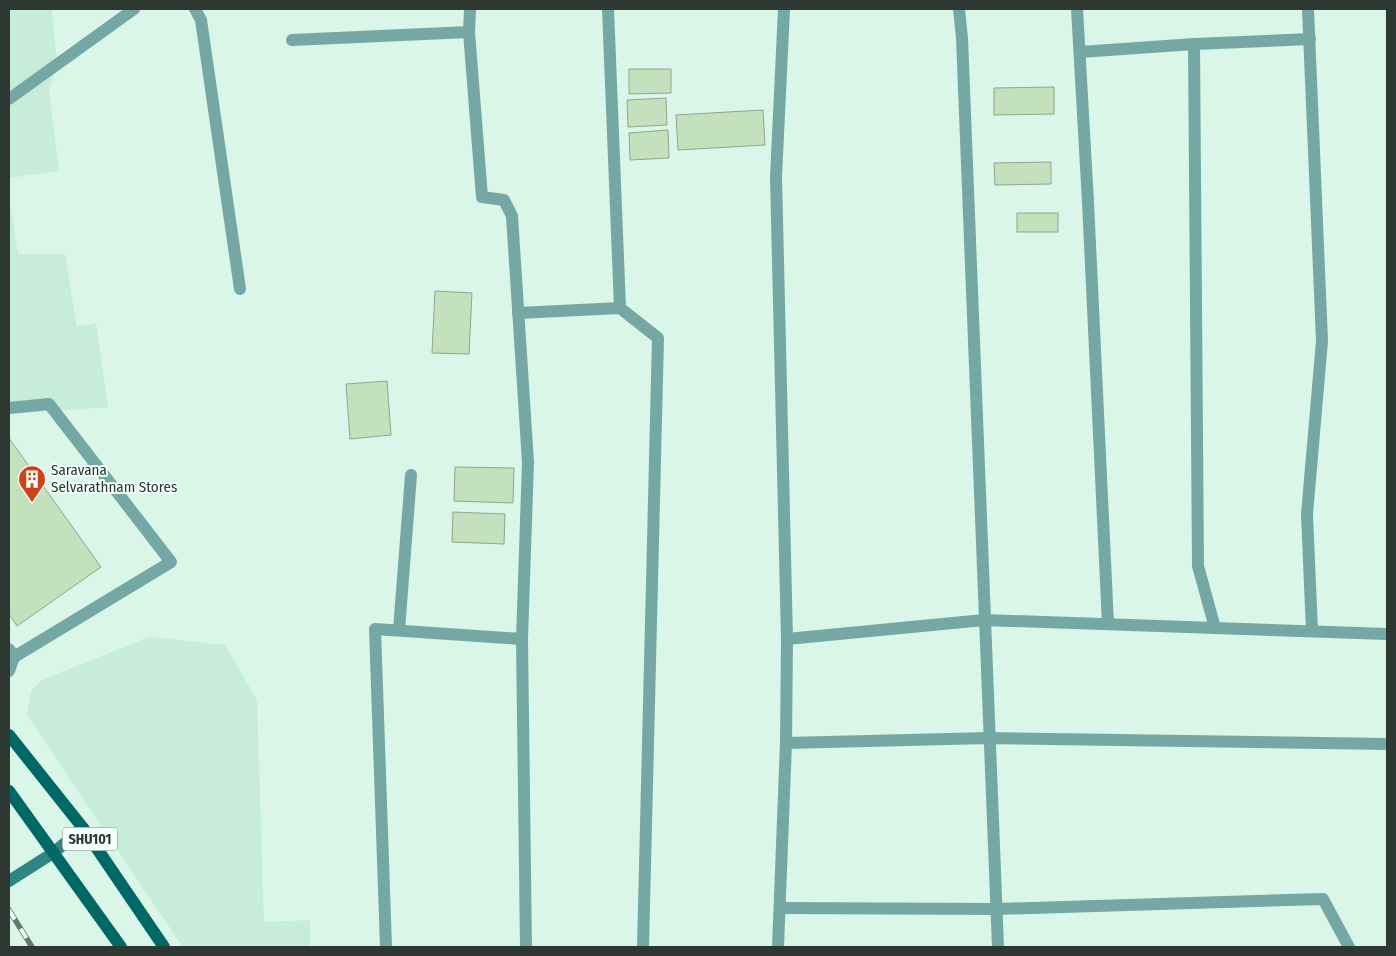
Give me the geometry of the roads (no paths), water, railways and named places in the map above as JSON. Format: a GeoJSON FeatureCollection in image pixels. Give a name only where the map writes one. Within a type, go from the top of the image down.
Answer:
{"type":"FeatureCollection","features":[{"type":"Feature","properties":{"kind":"main road","name":"SHU101"},"geometry":{"type":"LineString","coordinates":[[10,735],[83,828],[164,947]]}},
{"type":"Feature","properties":{"kind":"main road","name":"SHU101"},"geometry":{"type":"LineString","coordinates":[[9,791],[121,947]]}},
{"type":"Feature","properties":{"kind":"street"},"geometry":{"type":"LineString","coordinates":[[9,99],[134,9]]}},
{"type":"Feature","properties":{"kind":"street"},"geometry":{"type":"LineString","coordinates":[[196,9],[201,20],[240,289]]}},
{"type":"Feature","properties":{"kind":"street"},"geometry":{"type":"LineString","coordinates":[[470,9],[469,32],[482,197],[504,200],[512,216],[528,462],[522,639],[526,947]]}},
{"type":"Feature","properties":{"kind":"street"},"geometry":{"type":"LineString","coordinates":[[608,9],[620,308]]}},
{"type":"Feature","properties":{"kind":"street"},"geometry":{"type":"LineString","coordinates":[[778,947],[786,742],[787,639],[776,177],[784,9]]}},
{"type":"Feature","properties":{"kind":"street"},"geometry":{"type":"LineString","coordinates":[[959,9],[962,38],[998,947]]}},
{"type":"Feature","properties":{"kind":"street"},"geometry":{"type":"LineString","coordinates":[[1077,9],[1108,624]]}},
{"type":"Feature","properties":{"kind":"street"},"geometry":{"type":"LineString","coordinates":[[1308,9],[1322,341],[1307,514],[1312,631]]}},
{"type":"Feature","properties":{"kind":"street"},"geometry":{"type":"LineString","coordinates":[[292,40],[469,32]]}},
{"type":"Feature","properties":{"kind":"street"},"geometry":{"type":"LineString","coordinates":[[1080,52],[1194,44],[1310,39]]}},
{"type":"Feature","properties":{"kind":"street"},"geometry":{"type":"LineString","coordinates":[[1194,44],[1198,566],[1215,628]]}},
{"type":"Feature","properties":{"kind":"street"},"geometry":{"type":"LineString","coordinates":[[518,313],[620,308],[658,338],[643,947]]}},
{"type":"Feature","properties":{"kind":"street"},"geometry":{"type":"LineString","coordinates":[[9,408],[49,404],[171,562],[12,653],[9,671]]}},
{"type":"Feature","properties":{"kind":"street"},"geometry":{"type":"LineString","coordinates":[[399,630],[411,476]]}},
{"type":"Feature","properties":{"kind":"street"},"geometry":{"type":"LineString","coordinates":[[787,639],[984,620],[1387,634]]}},
{"type":"Feature","properties":{"kind":"street"},"geometry":{"type":"LineString","coordinates":[[386,947],[375,629],[522,639]]}},
{"type":"Feature","properties":{"kind":"street"},"geometry":{"type":"LineString","coordinates":[[786,742],[989,738],[1387,744]]}},
{"type":"Feature","properties":{"kind":"street"},"geometry":{"type":"LineString","coordinates":[[9,881],[53,853],[83,828]]}},
{"type":"Feature","properties":{"kind":"street"},"geometry":{"type":"LineString","coordinates":[[780,908],[996,909],[1323,899],[1349,947]]}},
{"type":"Feature","properties":{"kind":"railway"},"geometry":{"type":"LineString","coordinates":[[9,910],[32,947]]}},
{"type":"Feature","properties":{"kind":"place","name":"Saravana Selvarathnam Stores"},"geometry":{"type":"Point","coordinates":[32,503]}}]}
